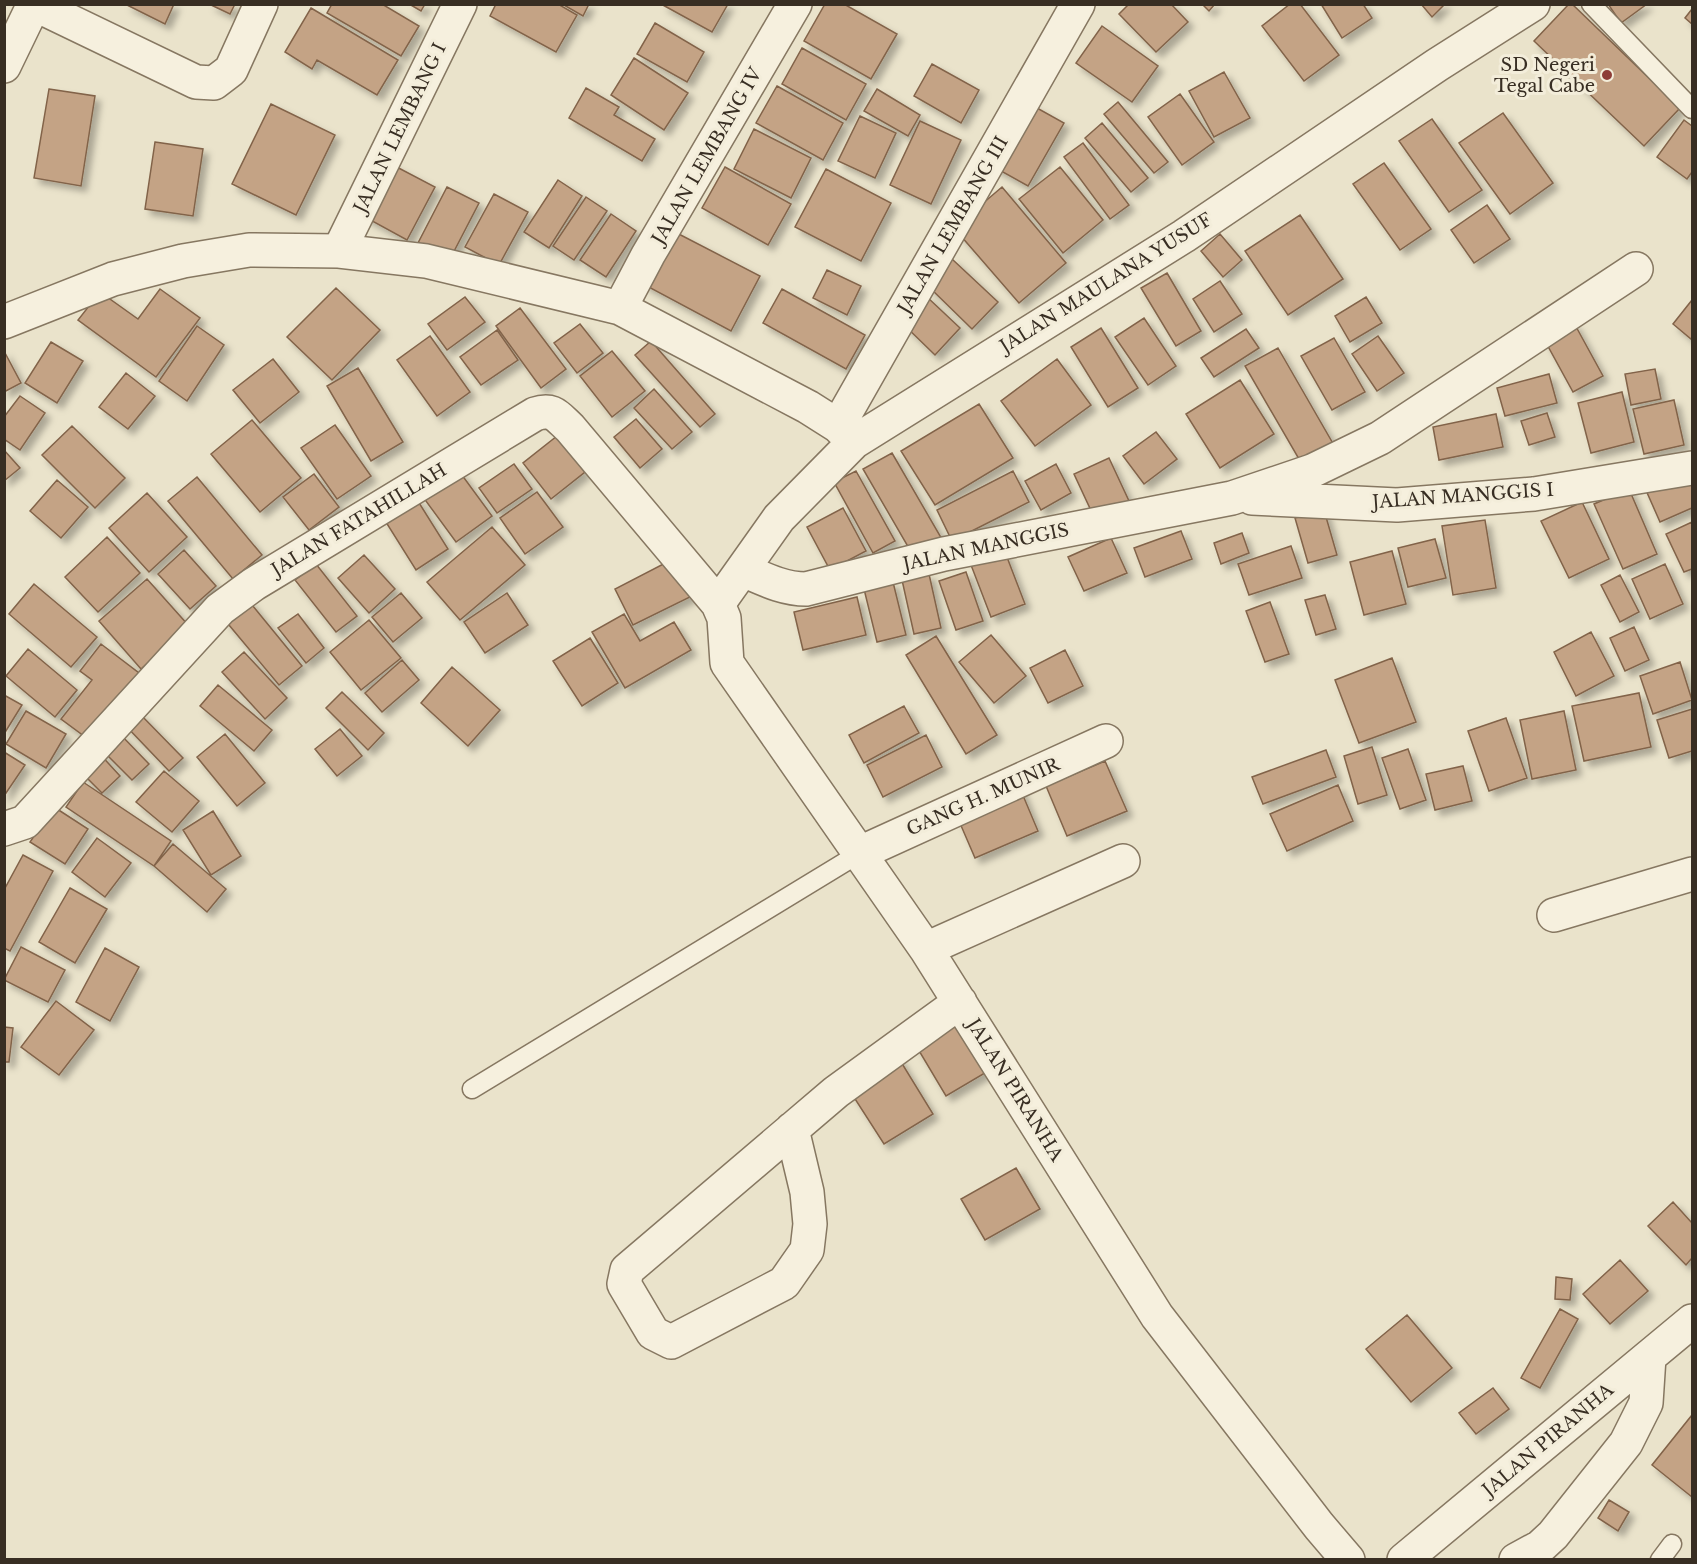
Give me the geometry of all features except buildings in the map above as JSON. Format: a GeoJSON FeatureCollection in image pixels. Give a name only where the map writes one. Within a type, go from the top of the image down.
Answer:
{"type":"FeatureCollection","features":[{"type":"Feature","properties":{"kind":"street"},"geometry":{"type":"LineString","coordinates":[[4,66],[34,4],[196,82],[214,82],[231,70],[261,4]]}},
{"type":"Feature","properties":{"kind":"street","name":"JALAN LEMBANG I"},"geometry":{"type":"LineString","coordinates":[[339,251],[460,4]]}},
{"type":"Feature","properties":{"kind":"street","name":"JALAN LEMBANG IV"},"geometry":{"type":"LineString","coordinates":[[620,308],[648,255],[795,4]]}},
{"type":"Feature","properties":{"kind":"street","name":"JALAN LEMBANG III"},"geometry":{"type":"LineString","coordinates":[[846,434],[1078,4]]}},
{"type":"Feature","properties":{"kind":"street","name":"JALAN MAULANA YUSUF"},"geometry":{"type":"LineString","coordinates":[[718,604],[779,518],[846,434],[1184,236],[1437,65],[1512,10]]}},
{"type":"Feature","properties":{"kind":"street"},"geometry":{"type":"LineString","coordinates":[[4,322],[114,279],[183,261],[249,250],[339,251],[426,261],[620,308],[808,407],[846,434]]}},
{"type":"Feature","properties":{"kind":"street"},"geometry":{"type":"LineString","coordinates":[[1232,498],[1312,471],[1380,438],[1636,269]]}},
{"type":"Feature","properties":{"kind":"street","name":"JALAN FATAHILLAH"},"geometry":{"type":"LineString","coordinates":[[4,829],[26,822],[220,609],[264,578],[535,414],[544,411],[554,413],[570,428],[718,604]]}},
{"type":"Feature","properties":{"kind":"street","name":"JALAN MANGGIS I"},"geometry":{"type":"LineString","coordinates":[[1232,498],[1397,505],[1534,494],[1692,468]]}},
{"type":"Feature","properties":{"kind":"street","name":"JALAN MANGGIS"},"geometry":{"type":"LineString","coordinates":[[742,570],[792,589],[807,589],[944,554],[1232,498]]}},
{"type":"Feature","properties":{"kind":"street","name":"JALAN PIRANHA"},"geometry":{"type":"LineString","coordinates":[[718,604],[724,618],[727,663],[926,949],[1157,1316],[1319,1527],[1348,1560]]}},
{"type":"Feature","properties":{"kind":"street","name":"GANG H. MUNIR"},"geometry":{"type":"LineString","coordinates":[[860,853],[1106,741]]}},
{"type":"Feature","properties":{"kind":"street"},"geometry":{"type":"LineString","coordinates":[[926,949],[1123,861]]}},
{"type":"Feature","properties":{"kind":"street"},"geometry":{"type":"LineString","coordinates":[[1554,915],[1692,874]]}},
{"type":"Feature","properties":{"kind":"street"},"geometry":{"type":"LineString","coordinates":[[792,1129],[807,1192],[810,1224],[807,1250],[784,1282],[774,1288],[671,1342],[653,1333],[624,1284],[627,1270],[792,1129],[836,1092],[960,1002]]}},
{"type":"Feature","properties":{"kind":"street","name":"JALAN PIRANHA"},"geometry":{"type":"LineString","coordinates":[[1404,1560],[1692,1321]]}},
{"type":"Feature","properties":{"kind":"street"},"geometry":{"type":"LineString","coordinates":[[1516,1560],[1540,1547],[1554,1535],[1626,1443],[1646,1403],[1650,1357]]}},
{"type":"Feature","properties":{"kind":"lane"},"geometry":{"type":"LineString","coordinates":[[1591,4],[1692,109]]}},
{"type":"Feature","properties":{"kind":"lane"},"geometry":{"type":"LineString","coordinates":[[472,1089],[860,853]]}},
{"type":"Feature","properties":{"kind":"lane"},"geometry":{"type":"LineString","coordinates":[[1660,1560],[1672,1544]]}},
{"type":"Feature","properties":{"kind":"place","name":"SD Negeri Tegal Cabe"},"geometry":{"type":"Point","coordinates":[1607,75]}}]}
